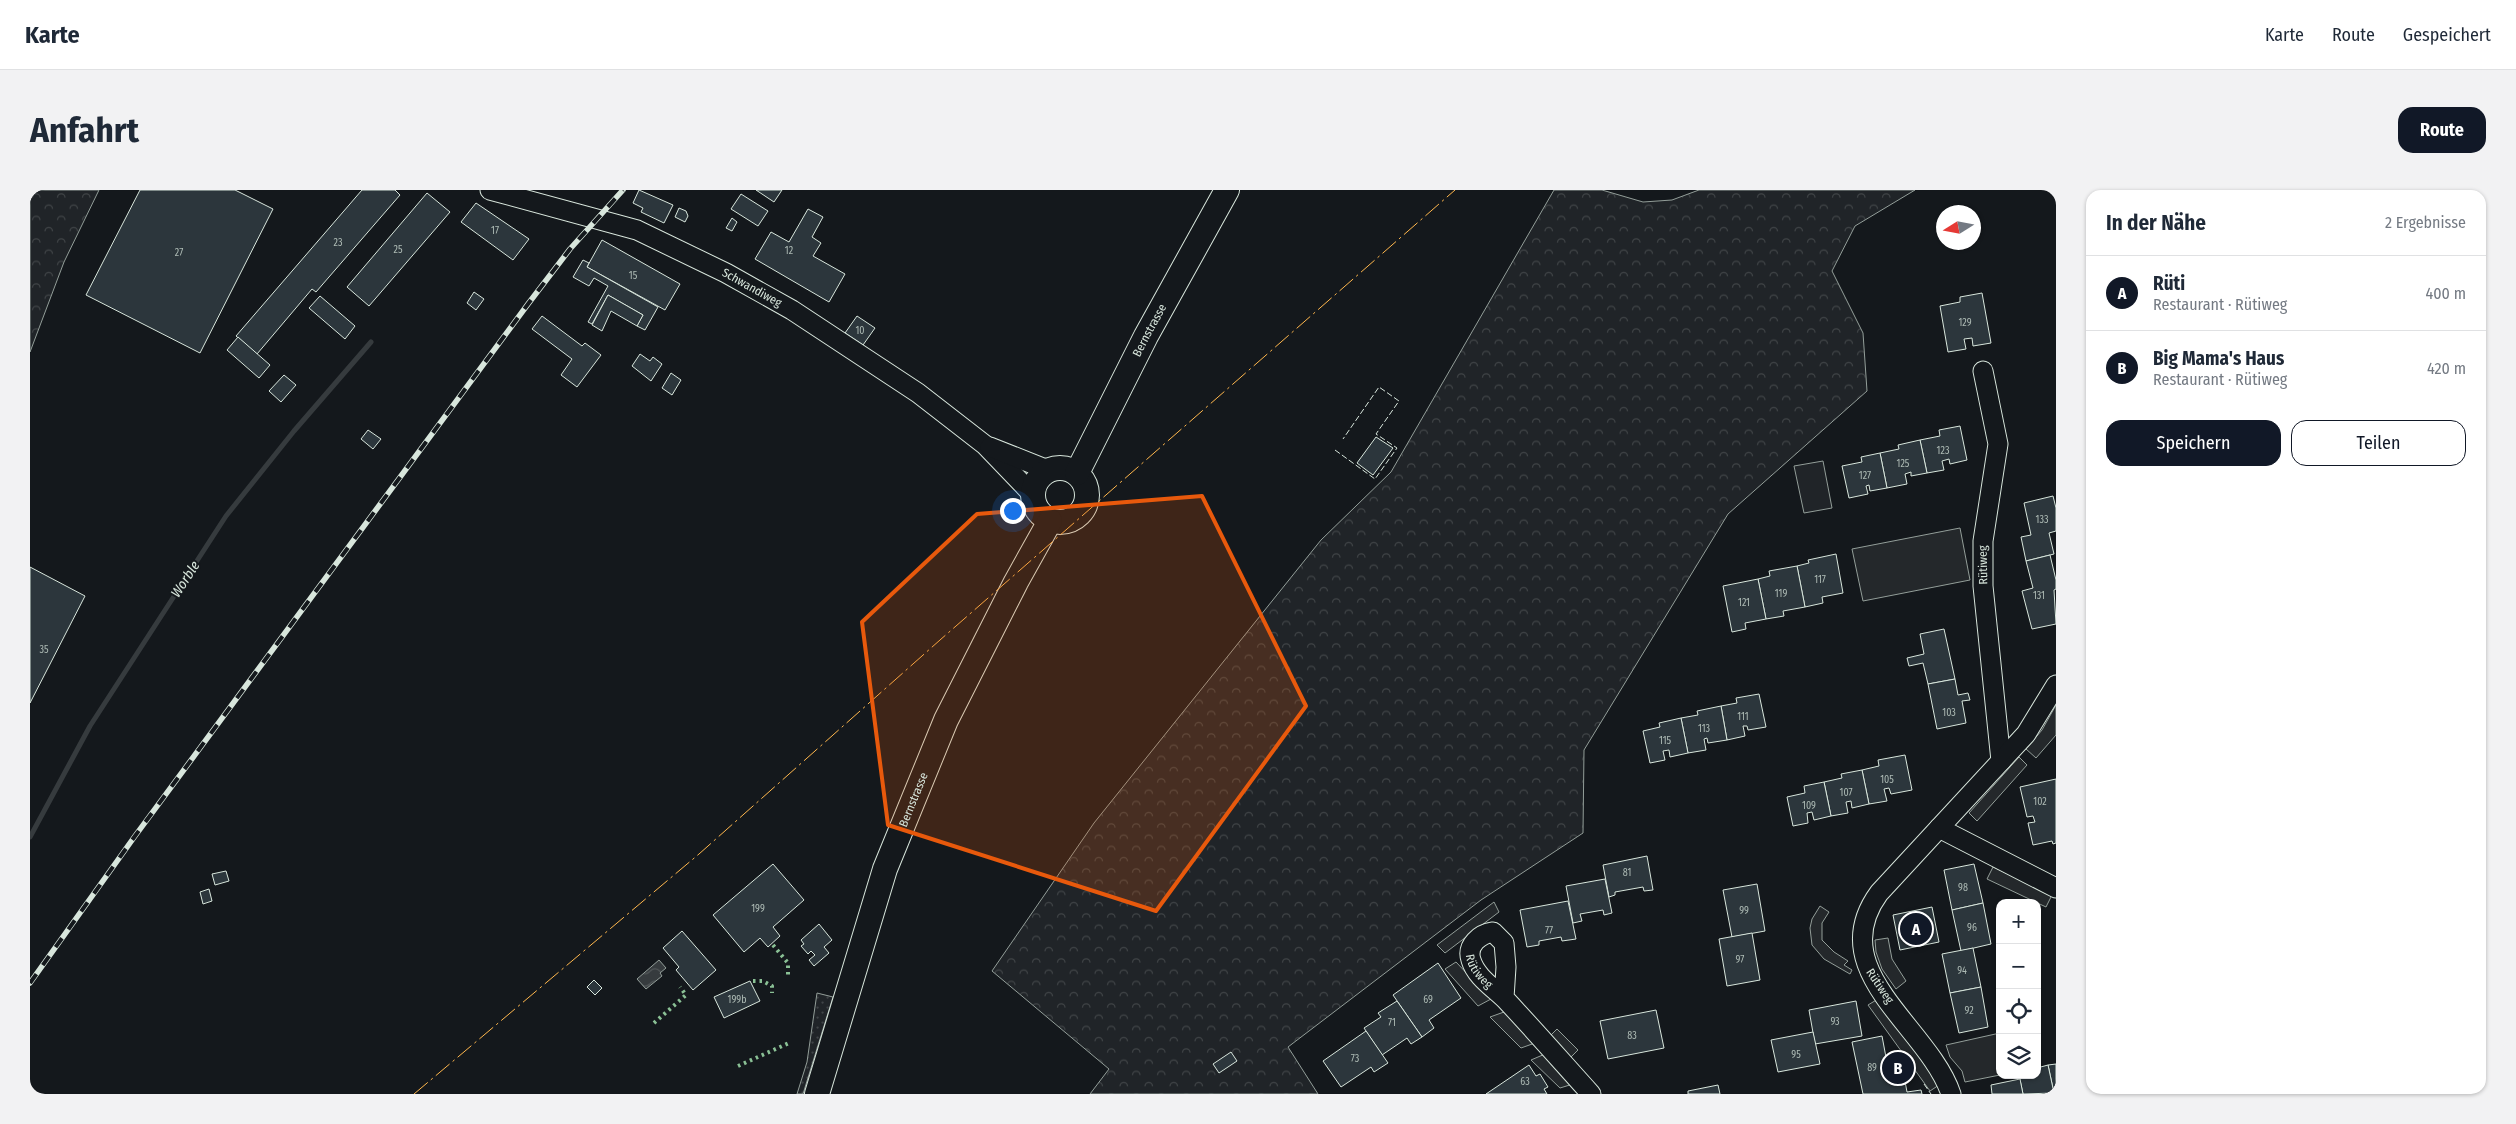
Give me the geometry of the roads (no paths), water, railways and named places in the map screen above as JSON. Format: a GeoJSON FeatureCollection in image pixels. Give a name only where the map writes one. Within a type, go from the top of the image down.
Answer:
{"type":"FeatureCollection","features":[{"type":"Feature","properties":{"kind":"main road","name":"Bernstrasse"},"geometry":{"type":"LineString","coordinates":[[1077,473],[1146,336],[1227,190]]}},
{"type":"Feature","properties":{"kind":"main road"},"geometry":{"type":"LineString","coordinates":[[1063,468],[1077,473],[1086,485],[1088,500],[1085,508],[1080,514],[1066,522],[1050,521],[1038,510],[1033,495],[1037,480],[1048,470],[1063,468]]}},
{"type":"Feature","properties":{"kind":"main road","name":"Bernstrasse"},"geometry":{"type":"LineString","coordinates":[[816,1094],[885,869],[946,720],[1016,582],[1050,521]]}},
{"type":"Feature","properties":{"kind":"street","name":"Schwandiweg"},"geometry":{"type":"LineString","coordinates":[[490,190],[629,227],[726,273],[792,310],[918,393],[984,445],[1033,495]]}},
{"type":"Feature","properties":{"kind":"street","name":"Rütiweg"},"geometry":{"type":"LineString","coordinates":[[1983,371],[1998,444],[1983,541],[1983,568],[2001,761]]}},
{"type":"Feature","properties":{"kind":"street","name":"Schwandiweg"},"geometry":{"type":"LineString","coordinates":[[984,445],[1048,470]]}},
{"type":"Feature","properties":{"kind":"street","name":"Rütiweg"},"geometry":{"type":"LineString","coordinates":[[1951,1094],[1937,1067],[1870,974],[1864,962],[1862,940],[1865,916],[1874,900],[2026,734],[2056,685]]}},
{"type":"Feature","properties":{"kind":"street"},"geometry":{"type":"LineString","coordinates":[[1939,828],[2056,888]]}},
{"type":"Feature","properties":{"kind":"street","name":"Rütiweg"},"geometry":{"type":"LineString","coordinates":[[1504,998],[1591,1094]]}},
{"type":"Feature","properties":{"kind":"water"},"geometry":{"type":"Polygon","coordinates":[[[659,960],[666,968],[660,973],[662,976],[646,989],[637,979],[659,960]]]}},
{"type":"Feature","properties":{"kind":"waterway","name":"Worble"},"geometry":{"type":"LineString","coordinates":[[30,837],[90,726],[226,516],[294,431],[371,342]]}},
{"type":"Feature","properties":{"kind":"railway"},"geometry":{"type":"LineString","coordinates":[[30,983],[135,836],[528,304],[570,249],[623,190]]}},
{"type":"Feature","properties":{"kind":"place","name":"Rüti"},"geometry":{"type":"Point","coordinates":[1916,929]}},
{"type":"Feature","properties":{"kind":"place","name":"Big Mama's Haus"},"geometry":{"type":"Point","coordinates":[1898,1068]}}]}
